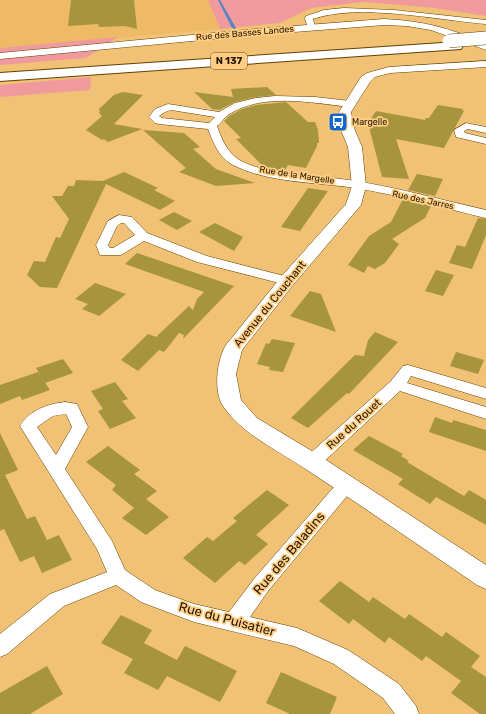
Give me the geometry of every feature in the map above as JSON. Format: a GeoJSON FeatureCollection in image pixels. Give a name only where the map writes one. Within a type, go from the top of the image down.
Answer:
{"type":"FeatureCollection","features":[{"type":"Feature","properties":{"kind":"highway","name":"N 137"},"geometry":{"type":"LineString","coordinates":[[0,77],[453,43],[486,38]]}},
{"type":"Feature","properties":{"kind":"highway","name":"N 137"},"geometry":{"type":"LineString","coordinates":[[0,70],[453,43],[486,46]]}},
{"type":"Feature","properties":{"kind":"street"},"geometry":{"type":"LineString","coordinates":[[486,22],[405,10],[351,8],[329,10],[314,14],[309,18],[311,27],[370,22],[407,23],[446,31],[486,46]]}},
{"type":"Feature","properties":{"kind":"street","name":"Rue des Basses Landes"},"geometry":{"type":"LineString","coordinates":[[0,56],[233,34],[298,35],[308,34],[313,31],[311,27]]}},
{"type":"Feature","properties":{"kind":"street","name":"Avenue du Couchant"},"geometry":{"type":"LineString","coordinates":[[486,64],[390,70],[371,75],[365,80],[346,112],[347,128],[355,146],[360,186],[353,205],[287,281],[233,349],[226,374],[231,402],[250,423],[312,462],[486,578]]}},
{"type":"Feature","properties":{"kind":"street"},"geometry":{"type":"LineString","coordinates":[[220,115],[171,107],[163,108],[156,112],[154,117],[159,121],[212,126],[220,115],[231,108],[273,99],[296,98],[350,104]]}},
{"type":"Feature","properties":{"kind":"street","name":"Rue de la Margelle"},"geometry":{"type":"LineString","coordinates":[[212,126],[216,138],[224,152],[236,162],[267,172],[360,186]]}},
{"type":"Feature","properties":{"kind":"street"},"geometry":{"type":"LineString","coordinates":[[486,130],[466,126],[459,130],[460,135],[486,142]]}},
{"type":"Feature","properties":{"kind":"street","name":"Rue des Jarres"},"geometry":{"type":"LineString","coordinates":[[360,186],[486,214]]}},
{"type":"Feature","properties":{"kind":"street"},"geometry":{"type":"LineString","coordinates":[[143,236],[202,259],[287,281]]}},
{"type":"Feature","properties":{"kind":"street","name":"Rue du Rouet"},"geometry":{"type":"LineString","coordinates":[[312,462],[397,385],[408,370],[486,394]]}},
{"type":"Feature","properties":{"kind":"street"},"geometry":{"type":"LineString","coordinates":[[397,385],[486,413]]}},
{"type":"Feature","properties":{"kind":"street"},"geometry":{"type":"LineString","coordinates":[[0,647],[57,600],[118,576],[105,546],[56,469]]}},
{"type":"Feature","properties":{"kind":"street","name":"Rue des Baladins"},"geometry":{"type":"LineString","coordinates":[[234,622],[261,585],[346,485]]}},
{"type":"Feature","properties":{"kind":"street","name":"Rue du Puisatier"},"geometry":{"type":"LineString","coordinates":[[118,576],[148,596],[194,613],[297,637],[341,657],[391,691],[408,714]]}},
{"type":"Feature","properties":{"kind":"shaded area"},"geometry":{"type":"Polygon","coordinates":[[[0,0],[208,0],[220,29],[0,48],[0,0]]]}},
{"type":"Feature","properties":{"kind":"shaded area"},"geometry":{"type":"Polygon","coordinates":[[[208,0],[486,0],[486,16],[435,8],[363,2],[311,8],[280,23],[220,29],[208,0]]]}},
{"type":"Feature","properties":{"kind":"shaded area"},"geometry":{"type":"Polygon","coordinates":[[[118,37],[86,58],[0,65],[0,48],[118,37]]]}},
{"type":"Feature","properties":{"kind":"shaded area"},"geometry":{"type":"Polygon","coordinates":[[[91,77],[90,90],[0,97],[0,85],[91,77]]]}},
{"type":"Feature","properties":{"kind":"building"},"geometry":{"type":"Polygon","coordinates":[[[71,0],[134,0],[137,29],[125,26],[99,27],[98,24],[68,26],[71,0]]]}},
{"type":"Feature","properties":{"kind":"building"},"geometry":{"type":"Polygon","coordinates":[[[267,87],[276,95],[256,97],[235,102],[219,110],[212,109],[194,92],[233,97],[231,89],[267,87]]]}},
{"type":"Feature","properties":{"kind":"building"},"geometry":{"type":"Polygon","coordinates":[[[123,92],[143,95],[114,124],[142,129],[108,142],[86,130],[102,116],[99,113],[99,109],[114,95],[123,92]]]}},
{"type":"Feature","properties":{"kind":"building"},"geometry":{"type":"Polygon","coordinates":[[[286,102],[308,122],[315,122],[318,130],[319,143],[317,143],[317,146],[306,168],[288,165],[284,172],[264,167],[236,139],[241,138],[224,121],[229,116],[242,109],[256,105],[286,102]]]}},
{"type":"Feature","properties":{"kind":"building"},"geometry":{"type":"Polygon","coordinates":[[[438,105],[463,109],[462,110],[464,111],[444,148],[396,139],[409,179],[382,177],[368,123],[376,111],[425,120],[426,118],[429,118],[438,105]]]}},
{"type":"Feature","properties":{"kind":"building"},"geometry":{"type":"Polygon","coordinates":[[[143,130],[184,133],[200,147],[193,149],[216,169],[255,183],[216,186],[179,172],[186,168],[143,130]]]}},
{"type":"Feature","properties":{"kind":"building"},"geometry":{"type":"Polygon","coordinates":[[[124,172],[158,188],[154,190],[175,201],[160,210],[106,184],[57,288],[40,287],[27,275],[34,261],[45,262],[56,237],[60,238],[69,219],[52,196],[62,196],[68,186],[74,186],[76,180],[103,181],[124,172]]]}},
{"type":"Feature","properties":{"kind":"building"},"geometry":{"type":"Polygon","coordinates":[[[417,174],[443,179],[435,196],[408,190],[417,174]]]}},
{"type":"Feature","properties":{"kind":"building"},"geometry":{"type":"Polygon","coordinates":[[[308,188],[328,191],[300,231],[281,227],[308,188]]]}},
{"type":"Feature","properties":{"kind":"building"},"geometry":{"type":"Polygon","coordinates":[[[403,199],[431,206],[425,218],[392,239],[399,244],[385,263],[375,269],[368,266],[364,273],[348,265],[369,236],[391,222],[403,199]]]}},
{"type":"Feature","properties":{"kind":"building"},"geometry":{"type":"Polygon","coordinates":[[[174,212],[192,221],[177,230],[159,220],[174,212]]]}},
{"type":"Feature","properties":{"kind":"building"},"geometry":{"type":"Polygon","coordinates":[[[478,218],[486,219],[486,235],[472,269],[449,263],[457,245],[465,247],[478,218]]]}},
{"type":"Feature","properties":{"kind":"building"},"geometry":{"type":"Polygon","coordinates":[[[215,223],[243,237],[234,251],[199,232],[215,223]]]}},
{"type":"Feature","properties":{"kind":"building"},"geometry":{"type":"Polygon","coordinates":[[[137,253],[234,286],[183,339],[184,335],[179,333],[164,352],[159,350],[138,371],[121,360],[148,334],[156,337],[189,306],[193,310],[197,299],[204,292],[125,264],[137,253]]]}},
{"type":"Feature","properties":{"kind":"building"},"geometry":{"type":"Polygon","coordinates":[[[436,270],[454,275],[443,296],[425,291],[436,270]]]}},
{"type":"Feature","properties":{"kind":"building"},"geometry":{"type":"Polygon","coordinates":[[[95,283],[126,294],[99,316],[82,309],[88,304],[75,299],[95,283]]]}},
{"type":"Feature","properties":{"kind":"building"},"geometry":{"type":"Polygon","coordinates":[[[310,291],[321,294],[336,332],[290,316],[310,291]]]}},
{"type":"Feature","properties":{"kind":"building"},"geometry":{"type":"Polygon","coordinates":[[[375,332],[398,342],[349,394],[347,393],[308,428],[291,418],[355,355],[364,356],[368,340],[375,332]]]}},
{"type":"Feature","properties":{"kind":"building"},"geometry":{"type":"Polygon","coordinates":[[[272,339],[295,343],[283,372],[269,370],[270,367],[257,364],[266,343],[269,344],[272,339]]]}},
{"type":"Feature","properties":{"kind":"building"},"geometry":{"type":"Polygon","coordinates":[[[456,352],[484,360],[478,374],[450,366],[456,352]]]}},
{"type":"Feature","properties":{"kind":"building"},"geometry":{"type":"Polygon","coordinates":[[[63,359],[73,373],[45,383],[36,368],[63,359]]]}},
{"type":"Feature","properties":{"kind":"building"},"geometry":{"type":"Polygon","coordinates":[[[38,372],[50,390],[22,400],[20,396],[0,404],[0,385],[38,372]]]}},
{"type":"Feature","properties":{"kind":"building"},"geometry":{"type":"Polygon","coordinates":[[[115,382],[128,399],[122,401],[136,418],[110,429],[98,411],[103,409],[91,391],[115,382]]]}},
{"type":"Feature","properties":{"kind":"building"},"geometry":{"type":"Polygon","coordinates":[[[435,417],[452,423],[453,420],[486,430],[486,451],[429,432],[435,417]]]}},
{"type":"Feature","properties":{"kind":"building"},"geometry":{"type":"Polygon","coordinates":[[[0,433],[18,470],[5,475],[27,519],[35,516],[47,540],[59,535],[72,560],[42,573],[34,556],[20,562],[4,529],[0,531],[0,433]]]}},
{"type":"Feature","properties":{"kind":"building"},"geometry":{"type":"Polygon","coordinates":[[[369,436],[403,454],[401,456],[409,461],[407,462],[464,496],[469,490],[486,500],[486,525],[436,497],[430,504],[398,484],[403,479],[353,450],[369,436]]]}},
{"type":"Feature","properties":{"kind":"building"},"geometry":{"type":"Polygon","coordinates":[[[108,446],[140,470],[134,474],[157,491],[146,499],[169,517],[146,535],[122,518],[134,508],[112,490],[116,485],[86,462],[108,446]]]}},
{"type":"Feature","properties":{"kind":"building"},"geometry":{"type":"Polygon","coordinates":[[[267,490],[289,505],[256,535],[268,544],[245,565],[239,561],[215,583],[183,558],[207,537],[213,541],[237,521],[233,518],[267,490]]]}},
{"type":"Feature","properties":{"kind":"building"},"geometry":{"type":"Polygon","coordinates":[[[340,581],[369,602],[373,597],[405,619],[409,614],[442,637],[446,632],[480,656],[471,667],[486,677],[486,714],[480,714],[451,693],[461,681],[426,656],[422,661],[389,637],[385,643],[353,619],[349,624],[319,601],[340,581]]]}},
{"type":"Feature","properties":{"kind":"building"},"geometry":{"type":"Polygon","coordinates":[[[121,615],[152,630],[144,643],[177,660],[185,646],[237,671],[220,702],[167,676],[158,690],[124,673],[133,659],[101,643],[121,615]]]}},
{"type":"Feature","properties":{"kind":"building"},"geometry":{"type":"Polygon","coordinates":[[[47,666],[63,694],[30,714],[0,714],[0,693],[47,666]]]}},
{"type":"Feature","properties":{"kind":"building"},"geometry":{"type":"Polygon","coordinates":[[[281,672],[337,697],[330,714],[290,714],[266,703],[281,672]]]}},
{"type":"Feature","properties":{"kind":"waterway"},"geometry":{"type":"LineString","coordinates":[[219,0],[234,28]]}},
{"type":"Feature","properties":{"kind":"place","name":"Margelle"},"geometry":{"type":"Point","coordinates":[338,122]}}]}
